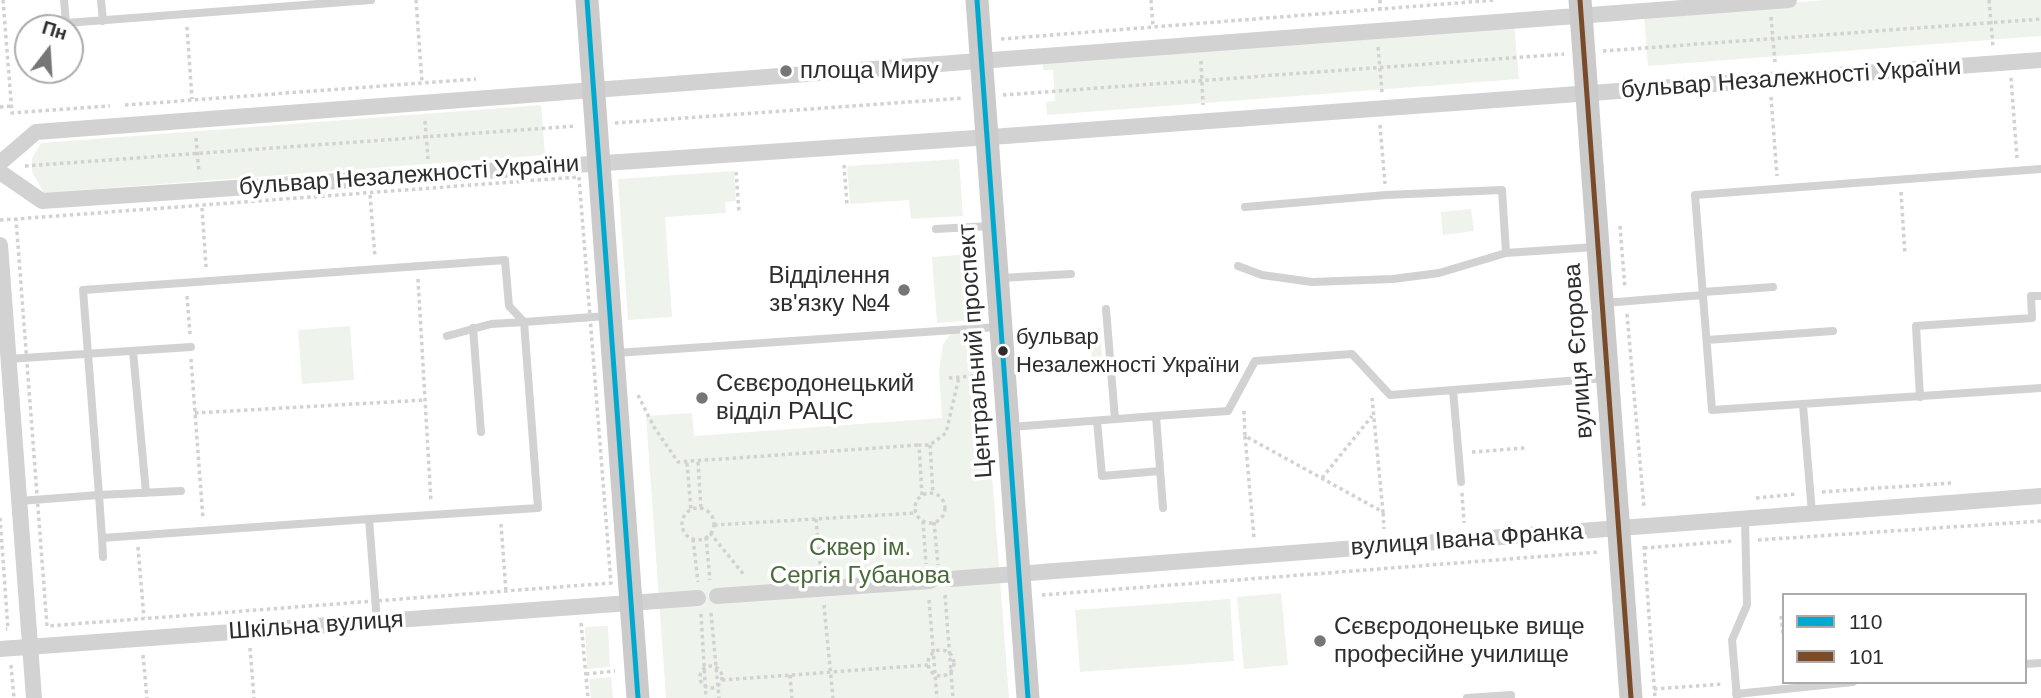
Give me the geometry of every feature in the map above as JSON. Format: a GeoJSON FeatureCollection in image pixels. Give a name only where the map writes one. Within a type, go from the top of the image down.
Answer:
{"type":"FeatureCollection","features":[{"type":"Feature","properties":{"kind":"street"},"geometry":{"type":"LineString","coordinates":[[587,0],[599,163],[600,317],[613,353],[638,698]]}},
{"type":"Feature","properties":{"kind":"street","name":"Центральний проспект"},"geometry":{"type":"LineString","coordinates":[[977,0],[1028,698]]}},
{"type":"Feature","properties":{"kind":"street"},"geometry":{"type":"LineString","coordinates":[[4,167],[36,132],[594,90],[980,51],[1200,44],[1376,31],[1580,8],[1789,0]]}},
{"type":"Feature","properties":{"kind":"street","name":"вулиця Єгорова"},"geometry":{"type":"LineString","coordinates":[[1580,8],[1631,698]]}},
{"type":"Feature","properties":{"kind":"street","name":"бульвар Незалежності України"},"geometry":{"type":"LineString","coordinates":[[4,167],[43,201],[987,138],[2041,60]]}},
{"type":"Feature","properties":{"kind":"street"},"geometry":{"type":"LineString","coordinates":[[0,245],[3,326],[9,359],[34,698]]}},
{"type":"Feature","properties":{"kind":"street","name":"вулиця Івана Франка"},"geometry":{"type":"LineString","coordinates":[[823,589],[2041,496]]}},
{"type":"Feature","properties":{"kind":"street","name":"Шкільна вулиця"},"geometry":{"type":"LineString","coordinates":[[0,649],[823,589]]}},
{"type":"Feature","properties":{"kind":"lane"},"geometry":{"type":"LineString","coordinates":[[64,0],[66,23],[371,0]]}},
{"type":"Feature","properties":{"kind":"lane"},"geometry":{"type":"LineString","coordinates":[[101,0],[103,21]]}},
{"type":"Feature","properties":{"kind":"lane"},"geometry":{"type":"LineString","coordinates":[[234,0],[235,10]]}},
{"type":"Feature","properties":{"kind":"lane"},"geometry":{"type":"LineString","coordinates":[[2041,169],[1695,195],[1712,410],[2041,389]]}},
{"type":"Feature","properties":{"kind":"lane"},"geometry":{"type":"LineString","coordinates":[[1245,207],[1386,195],[1502,190],[1506,253]]}},
{"type":"Feature","properties":{"kind":"lane"},"geometry":{"type":"LineString","coordinates":[[936,229],[993,226]]}},
{"type":"Feature","properties":{"kind":"lane"},"geometry":{"type":"LineString","coordinates":[[1238,265],[1262,275],[1312,282],[1382,279],[1439,273],[1506,253],[1598,247]]}},
{"type":"Feature","properties":{"kind":"lane"},"geometry":{"type":"LineString","coordinates":[[102,538],[538,508],[524,322],[509,306],[505,260],[83,290],[90,352],[103,557]]}},
{"type":"Feature","properties":{"kind":"lane"},"geometry":{"type":"LineString","coordinates":[[997,278],[1072,274]]}},
{"type":"Feature","properties":{"kind":"lane"},"geometry":{"type":"LineString","coordinates":[[1602,303],[1773,287]]}},
{"type":"Feature","properties":{"kind":"lane"},"geometry":{"type":"LineString","coordinates":[[1920,397],[1916,326],[2032,318],[2031,296],[2041,296]]}},
{"type":"Feature","properties":{"kind":"lane"},"geometry":{"type":"LineString","coordinates":[[1107,309],[1115,419]]}},
{"type":"Feature","properties":{"kind":"lane"},"geometry":{"type":"LineString","coordinates":[[447,336],[474,328],[600,317]]}},
{"type":"Feature","properties":{"kind":"lane"},"geometry":{"type":"LineString","coordinates":[[613,353],[1001,326]]}},
{"type":"Feature","properties":{"kind":"lane"},"geometry":{"type":"LineString","coordinates":[[474,328],[481,432]]}},
{"type":"Feature","properties":{"kind":"lane"},"geometry":{"type":"LineString","coordinates":[[1707,340],[1833,331]]}},
{"type":"Feature","properties":{"kind":"lane"},"geometry":{"type":"LineString","coordinates":[[9,359],[191,347]]}},
{"type":"Feature","properties":{"kind":"lane"},"geometry":{"type":"LineString","coordinates":[[132,351],[146,493]]}},
{"type":"Feature","properties":{"kind":"lane"},"geometry":{"type":"LineString","coordinates":[[1008,427],[1228,411],[1255,361],[1352,354],[1390,395],[1608,378]]}},
{"type":"Feature","properties":{"kind":"lane"},"geometry":{"type":"LineString","coordinates":[[1453,390],[1461,482]]}},
{"type":"Feature","properties":{"kind":"lane"},"geometry":{"type":"LineString","coordinates":[[1803,405],[1812,513]]}},
{"type":"Feature","properties":{"kind":"lane"},"geometry":{"type":"LineString","coordinates":[[1156,416],[1163,508]]}},
{"type":"Feature","properties":{"kind":"lane"},"geometry":{"type":"LineString","coordinates":[[1097,421],[1102,476],[1160,471]]}},
{"type":"Feature","properties":{"kind":"lane"},"geometry":{"type":"LineString","coordinates":[[19,501],[181,491]]}},
{"type":"Feature","properties":{"kind":"lane"},"geometry":{"type":"LineString","coordinates":[[369,519],[377,622]]}},
{"type":"Feature","properties":{"kind":"lane"},"geometry":{"type":"LineString","coordinates":[[1745,519],[1748,604],[1732,640],[1737,696],[1836,684]]}},
{"type":"Feature","properties":{"kind":"lane"},"geometry":{"type":"LineString","coordinates":[[1466,698],[1511,695],[1511,698]]}},
{"type":"Feature","properties":{"kind":"path"},"geometry":{"type":"LineString","coordinates":[[3,0],[12,113],[488,78]]}},
{"type":"Feature","properties":{"kind":"path"},"geometry":{"type":"LineString","coordinates":[[1151,0],[1153,27]]}},
{"type":"Feature","properties":{"kind":"path"},"geometry":{"type":"LineString","coordinates":[[980,51],[1153,27],[1495,0]]}},
{"type":"Feature","properties":{"kind":"path"},"geometry":{"type":"LineString","coordinates":[[1989,0],[1991,23],[2002,63],[2018,171]]}},
{"type":"Feature","properties":{"kind":"path"},"geometry":{"type":"LineString","coordinates":[[1770,1],[1778,189]]}},
{"type":"Feature","properties":{"kind":"path"},"geometry":{"type":"LineString","coordinates":[[186,14],[194,120]]}},
{"type":"Feature","properties":{"kind":"path","name":"бульвар Незалежності України"},"geometry":{"type":"LineString","coordinates":[[4,167],[2041,19]]}},
{"type":"Feature","properties":{"kind":"path"},"geometry":{"type":"LineString","coordinates":[[1376,31],[1386,195]]}},
{"type":"Feature","properties":{"kind":"path"},"geometry":{"type":"LineString","coordinates":[[1200,44],[1204,121]]}},
{"type":"Feature","properties":{"kind":"path"},"geometry":{"type":"LineString","coordinates":[[0,107],[12,106]]}},
{"type":"Feature","properties":{"kind":"path"},"geometry":{"type":"LineString","coordinates":[[844,157],[847,205]]}},
{"type":"Feature","properties":{"kind":"path"},"geometry":{"type":"LineString","coordinates":[[736,165],[739,212]]}},
{"type":"Feature","properties":{"kind":"path"},"geometry":{"type":"LineString","coordinates":[[0,220],[579,177],[600,317],[611,583],[47,626],[16,219]]}},
{"type":"Feature","properties":{"kind":"path"},"geometry":{"type":"LineString","coordinates":[[1900,180],[1905,255]]}},
{"type":"Feature","properties":{"kind":"path"},"geometry":{"type":"LineString","coordinates":[[370,192],[376,269]]}},
{"type":"Feature","properties":{"kind":"path"},"geometry":{"type":"LineString","coordinates":[[417,266],[432,515]]}},
{"type":"Feature","properties":{"kind":"path"},"geometry":{"type":"LineString","coordinates":[[186,283],[204,531]]}},
{"type":"Feature","properties":{"kind":"path"},"geometry":{"type":"LineString","coordinates":[[1370,373],[1384,524]]}},
{"type":"Feature","properties":{"kind":"path"},"geometry":{"type":"LineString","coordinates":[[949,378],[988,375]]}},
{"type":"Feature","properties":{"kind":"path"},"geometry":{"type":"LineString","coordinates":[[636,390],[654,427],[678,462],[698,463],[930,444],[946,433],[959,377]]}},
{"type":"Feature","properties":{"kind":"path"},"geometry":{"type":"LineString","coordinates":[[1242,385],[1254,538]]}},
{"type":"Feature","properties":{"kind":"path"},"geometry":{"type":"LineString","coordinates":[[195,413],[425,400]]}},
{"type":"Feature","properties":{"kind":"path"},"geometry":{"type":"LineString","coordinates":[[1322,478],[1374,414]]}},
{"type":"Feature","properties":{"kind":"path"},"geometry":{"type":"LineString","coordinates":[[1245,436],[1383,512]]}},
{"type":"Feature","properties":{"kind":"path"},"geometry":{"type":"LineString","coordinates":[[930,444],[933,493]]}},
{"type":"Feature","properties":{"kind":"path"},"geometry":{"type":"LineString","coordinates":[[919,445],[922,495]]}},
{"type":"Feature","properties":{"kind":"path"},"geometry":{"type":"LineString","coordinates":[[1459,453],[1525,448]]}},
{"type":"Feature","properties":{"kind":"path"},"geometry":{"type":"LineString","coordinates":[[687,463],[691,510],[682,522],[685,533],[693,539],[706,596],[719,698]]}},
{"type":"Feature","properties":{"kind":"path"},"geometry":{"type":"LineString","coordinates":[[698,463],[701,509]]}},
{"type":"Feature","properties":{"kind":"path"},"geometry":{"type":"LineString","coordinates":[[1461,482],[1464,523]]}},
{"type":"Feature","properties":{"kind":"path"},"geometry":{"type":"LineString","coordinates":[[923,521],[934,522],[943,515],[942,499],[933,493],[922,495],[915,503],[916,513],[923,521],[938,580],[933,653],[937,698]]}},
{"type":"Feature","properties":{"kind":"path"},"geometry":{"type":"LineString","coordinates":[[691,510],[701,509],[710,514],[713,525],[706,537],[693,539]]}},
{"type":"Feature","properties":{"kind":"path"},"geometry":{"type":"LineString","coordinates":[[500,511],[506,591]]}},
{"type":"Feature","properties":{"kind":"path"},"geometry":{"type":"LineString","coordinates":[[713,525],[916,513]]}},
{"type":"Feature","properties":{"kind":"path"},"geometry":{"type":"LineString","coordinates":[[0,518],[8,629],[0,629]]}},
{"type":"Feature","properties":{"kind":"path"},"geometry":{"type":"LineString","coordinates":[[816,519],[833,698]]}},
{"type":"Feature","properties":{"kind":"path"},"geometry":{"type":"LineString","coordinates":[[1655,698],[1644,548],[2041,521]]}},
{"type":"Feature","properties":{"kind":"path"},"geometry":{"type":"LineString","coordinates":[[934,522],[938,580],[953,698]]}},
{"type":"Feature","properties":{"kind":"path"},"geometry":{"type":"LineString","coordinates":[[710,533],[760,594]]}},
{"type":"Feature","properties":{"kind":"path"},"geometry":{"type":"LineString","coordinates":[[137,536],[144,618]]}},
{"type":"Feature","properties":{"kind":"path"},"geometry":{"type":"LineString","coordinates":[[706,537],[706,698]]}},
{"type":"Feature","properties":{"kind":"path"},"geometry":{"type":"LineString","coordinates":[[1042,607],[1041,594],[1605,552]]}},
{"type":"Feature","properties":{"kind":"path"},"geometry":{"type":"LineString","coordinates":[[1781,616],[1782,625]]}},
{"type":"Feature","properties":{"kind":"path"},"geometry":{"type":"LineString","coordinates":[[573,624],[591,622]]}},
{"type":"Feature","properties":{"kind":"path"},"geometry":{"type":"LineString","coordinates":[[581,623],[588,698]]}},
{"type":"Feature","properties":{"kind":"path"},"geometry":{"type":"LineString","coordinates":[[250,647],[254,698]]}},
{"type":"Feature","properties":{"kind":"path"},"geometry":{"type":"LineString","coordinates":[[949,653],[941,650],[933,653],[928,665],[935,675],[943,676],[951,671]]}},
{"type":"Feature","properties":{"kind":"path"},"geometry":{"type":"LineString","coordinates":[[143,655],[147,698]]}},
{"type":"Feature","properties":{"kind":"path"},"geometry":{"type":"LineString","coordinates":[[586,674],[615,671],[614,659]]}},
{"type":"Feature","properties":{"kind":"path"},"geometry":{"type":"LineString","coordinates":[[0,666],[11,665],[14,698]]}},
{"type":"Feature","properties":{"kind":"path"},"geometry":{"type":"LineString","coordinates":[[722,680],[928,665]]}},
{"type":"Feature","properties":{"kind":"path"},"geometry":{"type":"LineString","coordinates":[[704,668],[716,666],[722,672],[722,680],[718,686]]}},
{"type":"Feature","properties":{"kind":"path"},"geometry":{"type":"LineString","coordinates":[[790,675],[792,698]]}},
{"type":"Feature","properties":{"kind":"path"},"geometry":{"type":"LineString","coordinates":[[1654,689],[1736,683]]}},
{"type":"Feature","properties":{"kind":"path"},"geometry":{"type":"LineString","coordinates":[[706,686],[718,686]]}},
{"type":"Feature","properties":{"kind":"green space"},"geometry":{"type":"Polygon","coordinates":[[[1826,0],[2041,0],[2041,36],[1648,66],[1644,14],[1826,0]]]}},
{"type":"Feature","properties":{"kind":"green space"},"geometry":{"type":"Polygon","coordinates":[[[1514,23],[1519,79],[1047,115],[1046,102],[1055,101],[1053,70],[1043,70],[1043,59],[1514,23]]]}},
{"type":"Feature","properties":{"kind":"green space"},"geometry":{"type":"Polygon","coordinates":[[[541,105],[545,155],[44,193],[32,172],[32,158],[41,143],[541,105]]]}},
{"type":"Feature","properties":{"kind":"green space"},"geometry":{"type":"Polygon","coordinates":[[[959,159],[963,216],[911,219],[909,200],[850,204],[847,166],[959,159]]]}},
{"type":"Feature","properties":{"kind":"green space"},"geometry":{"type":"Polygon","coordinates":[[[734,171],[736,201],[725,202],[726,213],[665,217],[672,317],[628,320],[618,179],[734,171]]]}},
{"type":"Feature","properties":{"kind":"green space"},"geometry":{"type":"Polygon","coordinates":[[[1471,209],[1474,231],[1443,235],[1441,212],[1471,209]]]}},
{"type":"Feature","properties":{"kind":"green space"},"geometry":{"type":"Polygon","coordinates":[[[970,254],[975,320],[937,323],[932,257],[970,254]]]}},
{"type":"Feature","properties":{"kind":"green space"},"geometry":{"type":"Polygon","coordinates":[[[350,326],[354,380],[302,384],[298,330],[350,326]]]}},
{"type":"Feature","properties":{"kind":"green space"},"geometry":{"type":"Polygon","coordinates":[[[1100,328],[1102,358],[1092,359],[1090,329],[1100,328]]]}},
{"type":"Feature","properties":{"kind":"green space","name":"Сквер ім. Сергія Губанова"},"geometry":{"type":"Polygon","coordinates":[[[981,330],[1009,698],[666,698],[646,416],[692,413],[694,436],[942,418],[939,371],[943,344],[950,335],[981,330]]]}},
{"type":"Feature","properties":{"kind":"green space"},"geometry":{"type":"Polygon","coordinates":[[[1281,593],[1288,665],[1244,669],[1237,597],[1281,593]]]}},
{"type":"Feature","properties":{"kind":"green space"},"geometry":{"type":"Polygon","coordinates":[[[1230,599],[1234,661],[1080,672],[1075,610],[1230,599]]]}},
{"type":"Feature","properties":{"kind":"green space"},"geometry":{"type":"Polygon","coordinates":[[[608,626],[610,667],[587,669],[585,627],[608,626]]]}},
{"type":"Feature","properties":{"kind":"green space"},"geometry":{"type":"Polygon","coordinates":[[[611,677],[613,698],[591,698],[589,679],[611,677]]]}},
{"type":"Feature","properties":{"kind":"transit line","name":"110"},"geometry":{"type":"LineString","coordinates":[[587,0],[638,698]]}},
{"type":"Feature","properties":{"kind":"transit line","name":"110"},"geometry":{"type":"LineString","coordinates":[[977,0],[1028,698]]}},
{"type":"Feature","properties":{"kind":"transit line","name":"101"},"geometry":{"type":"LineString","coordinates":[[1580,0],[1631,698]]}},
{"type":"Feature","properties":{"kind":"place","name":"площа Миру"},"geometry":{"type":"Point","coordinates":[786,71]}},
{"type":"Feature","properties":{"kind":"place","name":"Відділення зв'язку №4"},"geometry":{"type":"Point","coordinates":[904,290]}},
{"type":"Feature","properties":{"kind":"place","name":"бульвар Незалежності України"},"geometry":{"type":"Point","coordinates":[1003,351]}},
{"type":"Feature","properties":{"kind":"place","name":"Сєвєродонецький відділ РАЦС"},"geometry":{"type":"Point","coordinates":[702,398]}},
{"type":"Feature","properties":{"kind":"place","name":"Сєвєродонецьке вище професійне училище"},"geometry":{"type":"Point","coordinates":[1320,641]}}]}
